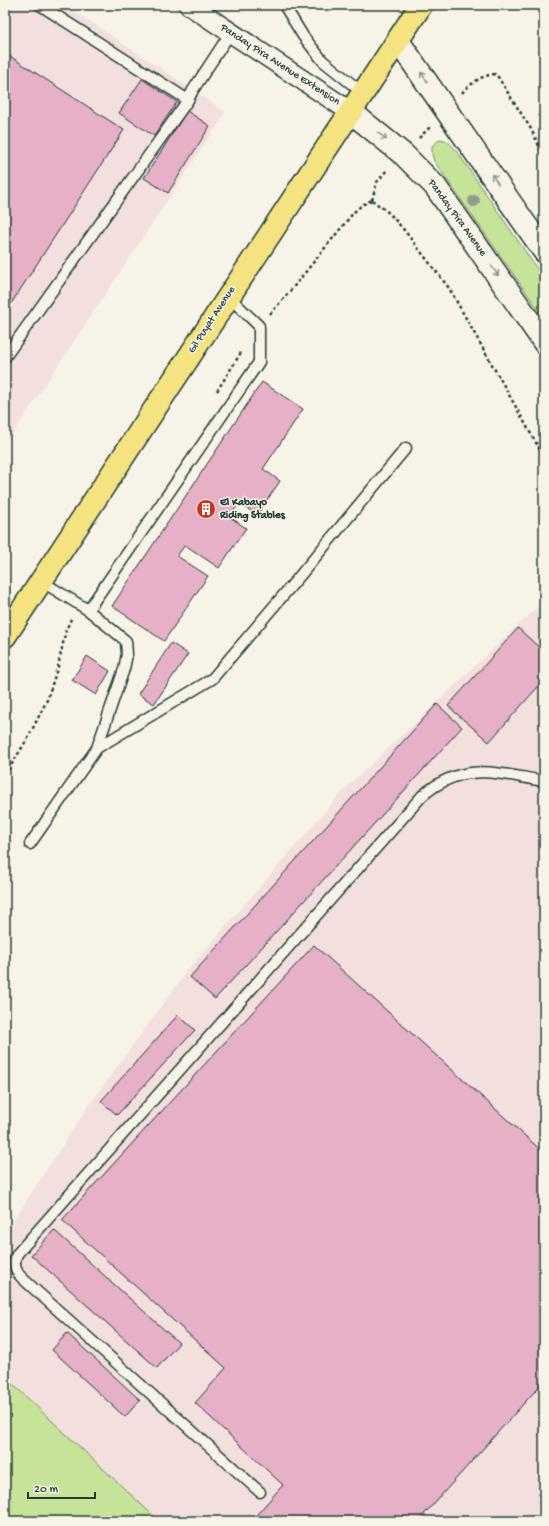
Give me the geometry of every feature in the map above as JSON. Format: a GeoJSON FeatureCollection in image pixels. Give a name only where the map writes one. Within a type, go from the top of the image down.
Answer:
{"type":"FeatureCollection","features":[{"type":"Feature","properties":{"kind":"main road","name":"Gil Puyat Avenue"},"geometry":{"type":"LineString","coordinates":[[6,632],[421,5]]}},
{"type":"Feature","properties":{"kind":"main road"},"geometry":{"type":"LineString","coordinates":[[398,41],[544,251]]}},
{"type":"Feature","properties":{"kind":"main road","name":"Panday Pira Avenue"},"geometry":{"type":"LineString","coordinates":[[351,112],[404,155],[435,186],[544,342]]}},
{"type":"Feature","properties":{"kind":"street","name":"Panday Pira Avenue Extension"},"geometry":{"type":"LineString","coordinates":[[189,5],[351,112]]}},
{"type":"Feature","properties":{"kind":"lane"},"geometry":{"type":"LineString","coordinates":[[40,5],[188,100]]}},
{"type":"Feature","properties":{"kind":"lane"},"geometry":{"type":"LineString","coordinates":[[286,6],[312,48],[323,61],[363,93]]}},
{"type":"Feature","properties":{"kind":"lane"},"geometry":{"type":"LineString","coordinates":[[5,357],[188,100],[231,32]]}},
{"type":"Feature","properties":{"kind":"lane"},"geometry":{"type":"LineString","coordinates":[[88,610],[259,362],[259,326],[228,296]]}},
{"type":"Feature","properties":{"kind":"lane"},"geometry":{"type":"LineString","coordinates":[[97,748],[212,678],[406,448]]}},
{"type":"Feature","properties":{"kind":"lane"},"geometry":{"type":"LineString","coordinates":[[30,844],[97,748],[124,669],[127,654],[126,641],[88,610],[41,581]]}},
{"type":"Feature","properties":{"kind":"lane"},"geometry":{"type":"LineString","coordinates":[[260,1492],[22,1278],[16,1269],[15,1259],[17,1254],[427,792],[443,781],[458,774],[474,772],[490,772],[544,782]]}},
{"type":"Feature","properties":{"kind":"path"},"geometry":{"type":"LineString","coordinates":[[404,155],[446,108],[469,86],[485,76],[495,74],[531,129],[544,156]]}},
{"type":"Feature","properties":{"kind":"path"},"geometry":{"type":"LineString","coordinates":[[384,173],[377,182],[372,200],[389,213],[404,230],[449,288],[544,457]]}},
{"type":"Feature","properties":{"kind":"path"},"geometry":{"type":"LineString","coordinates":[[5,775],[28,738],[47,700],[58,666],[66,630],[78,604]]}},
{"type":"Feature","properties":{"kind":"shaded area"},"geometry":{"type":"Polygon","coordinates":[[[5,5],[65,5],[226,112],[5,445],[5,5]]]}},
{"type":"Feature","properties":{"kind":"shaded area"},"geometry":{"type":"Polygon","coordinates":[[[544,601],[544,1521],[159,1521],[5,1377],[5,1234],[85,1111],[187,971],[342,792],[544,601]]]}},
{"type":"Feature","properties":{"kind":"green space"},"geometry":{"type":"Polygon","coordinates":[[[440,139],[448,142],[458,153],[544,279],[544,318],[434,161],[432,146],[440,139]]]}},
{"type":"Feature","properties":{"kind":"green space"},"geometry":{"type":"Polygon","coordinates":[[[5,1377],[159,1521],[5,1521],[5,1377]]]}},
{"type":"Feature","properties":{"kind":"building"},"geometry":{"type":"Polygon","coordinates":[[[5,53],[124,130],[5,313],[5,53]]]}},
{"type":"Feature","properties":{"kind":"building"},"geometry":{"type":"Polygon","coordinates":[[[142,79],[177,102],[154,136],[119,113],[142,79]]]}},
{"type":"Feature","properties":{"kind":"building"},"geometry":{"type":"Polygon","coordinates":[[[187,111],[210,126],[168,193],[144,178],[187,111]]]}},
{"type":"Feature","properties":{"kind":"building","name":"El Kabayo Riding Stables"},"geometry":{"type":"Polygon","coordinates":[[[262,382],[303,409],[263,469],[280,481],[257,515],[239,503],[230,517],[246,528],[219,568],[185,545],[177,556],[208,576],[164,641],[112,606],[262,382]]]}},
{"type":"Feature","properties":{"kind":"building"},"geometry":{"type":"Polygon","coordinates":[[[518,628],[544,652],[544,680],[489,742],[448,706],[518,628]]]}},
{"type":"Feature","properties":{"kind":"building"},"geometry":{"type":"Polygon","coordinates":[[[171,643],[188,654],[154,704],[138,694],[171,643]]]}},
{"type":"Feature","properties":{"kind":"building"},"geometry":{"type":"Polygon","coordinates":[[[87,656],[110,671],[96,695],[72,680],[87,656]]]}},
{"type":"Feature","properties":{"kind":"building"},"geometry":{"type":"Polygon","coordinates":[[[437,704],[462,727],[215,999],[190,977],[437,704]]]}},
{"type":"Feature","properties":{"kind":"building"},"geometry":{"type":"Polygon","coordinates":[[[314,945],[544,1153],[544,1381],[418,1521],[251,1521],[283,1485],[195,1403],[226,1368],[62,1220],[314,945]]]}},
{"type":"Feature","properties":{"kind":"building"},"geometry":{"type":"Polygon","coordinates":[[[178,1015],[195,1030],[117,1115],[101,1101],[178,1015]]]}},
{"type":"Feature","properties":{"kind":"building"},"geometry":{"type":"Polygon","coordinates":[[[54,1230],[179,1343],[157,1368],[31,1255],[54,1230]]]}},
{"type":"Feature","properties":{"kind":"building"},"geometry":{"type":"Polygon","coordinates":[[[67,1333],[140,1400],[125,1417],[52,1350],[67,1333]]]}},
{"type":"Feature","properties":{"kind":"place","name":"El Kabayo Riding Stables"},"geometry":{"type":"Point","coordinates":[206,509]}}]}
